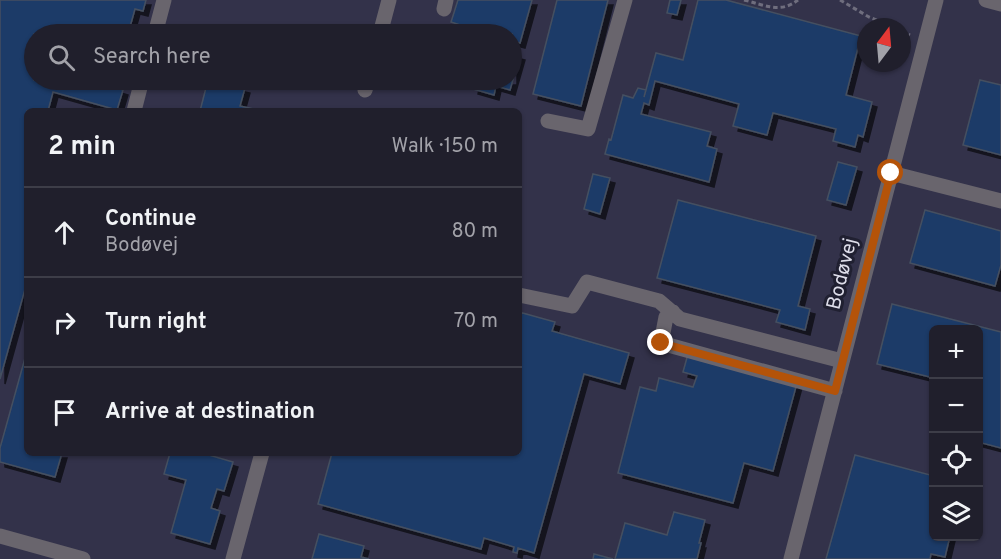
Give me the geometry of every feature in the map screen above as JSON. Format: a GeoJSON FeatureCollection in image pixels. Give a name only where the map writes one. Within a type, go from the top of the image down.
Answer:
{"type":"FeatureCollection","features":[{"type":"Feature","properties":{"kind":"street"},"geometry":{"type":"LineString","coordinates":[[158,24],[164,0]]}},
{"type":"Feature","properties":{"kind":"street"},"geometry":{"type":"LineString","coordinates":[[383,24],[389,0]]}},
{"type":"Feature","properties":{"kind":"street"},"geometry":{"type":"LineString","coordinates":[[548,121],[588,129],[624,0]]}},
{"type":"Feature","properties":{"kind":"street","name":"Bodøvej"},"geometry":{"type":"LineString","coordinates":[[791,559],[936,0]]}},
{"type":"Feature","properties":{"kind":"street"},"geometry":{"type":"LineString","coordinates":[[986,0],[1001,4]]}},
{"type":"Feature","properties":{"kind":"street"},"geometry":{"type":"LineString","coordinates":[[135,108],[139,90]]}},
{"type":"Feature","properties":{"kind":"street"},"geometry":{"type":"LineString","coordinates":[[891,173],[1001,201]]}},
{"type":"Feature","properties":{"kind":"street"},"geometry":{"type":"LineString","coordinates":[[522,296],[572,306],[587,282],[659,301],[680,319],[842,361]]}},
{"type":"Feature","properties":{"kind":"street"},"geometry":{"type":"LineString","coordinates":[[673,312],[666,317],[661,343],[835,391]]}},
{"type":"Feature","properties":{"kind":"street"},"geometry":{"type":"LineString","coordinates":[[233,559],[261,456]]}},
{"type":"Feature","properties":{"kind":"street"},"geometry":{"type":"LineString","coordinates":[[0,536],[60,556],[82,559]]}},
{"type":"Feature","properties":{"kind":"path"},"geometry":{"type":"LineString","coordinates":[[744,0],[755,1],[777,9],[788,7],[798,0]]}},
{"type":"Feature","properties":{"kind":"path"},"geometry":{"type":"LineString","coordinates":[[840,0],[871,18]]}},
{"type":"Feature","properties":{"kind":"shaded area"},"geometry":{"type":"Polygon","coordinates":[[[0,0],[1001,0],[1001,559],[0,559],[0,0]]]}},
{"type":"Feature","properties":{"kind":"building"},"geometry":{"type":"Polygon","coordinates":[[[0,0],[146,0],[143,11],[135,9],[131,24],[24,24],[24,90],[123,90],[118,108],[110,108],[53,92],[49,108],[24,108],[24,293],[0,379],[0,0]]]}},
{"type":"Feature","properties":{"kind":"building"},"geometry":{"type":"Polygon","coordinates":[[[458,0],[532,0],[522,36],[522,24],[457,24],[451,22],[458,0]]]}},
{"type":"Feature","properties":{"kind":"building"},"geometry":{"type":"Polygon","coordinates":[[[557,0],[608,0],[581,106],[533,94],[557,0]]]}},
{"type":"Feature","properties":{"kind":"building"},"geometry":{"type":"Polygon","coordinates":[[[670,0],[681,0],[677,15],[667,13],[670,0]]]}},
{"type":"Feature","properties":{"kind":"building"},"geometry":{"type":"Polygon","coordinates":[[[698,0],[726,0],[857,35],[857,52],[846,95],[872,102],[863,137],[858,135],[855,147],[833,141],[836,129],[773,113],[767,135],[733,126],[739,104],[655,81],[649,105],[644,103],[641,114],[711,132],[707,146],[717,149],[709,182],[605,154],[623,95],[633,98],[638,88],[646,90],[656,53],[683,60],[698,0]]]}},
{"type":"Feature","properties":{"kind":"building"},"geometry":{"type":"Polygon","coordinates":[[[980,80],[1001,85],[1001,155],[963,145],[980,80]]]}},
{"type":"Feature","properties":{"kind":"building"},"geometry":{"type":"Polygon","coordinates":[[[205,90],[244,90],[240,106],[249,108],[201,108],[205,90]]]}},
{"type":"Feature","properties":{"kind":"building"},"geometry":{"type":"Polygon","coordinates":[[[476,90],[495,90],[494,95],[476,90]]]}},
{"type":"Feature","properties":{"kind":"building"},"geometry":{"type":"Polygon","coordinates":[[[838,162],[857,167],[846,205],[827,200],[838,162]]]}},
{"type":"Feature","properties":{"kind":"building"},"geometry":{"type":"Polygon","coordinates":[[[593,174],[610,178],[600,214],[584,209],[593,174]]]}},
{"type":"Feature","properties":{"kind":"building"},"geometry":{"type":"Polygon","coordinates":[[[678,200],[816,236],[798,306],[810,309],[805,330],[776,322],[780,310],[657,278],[678,200]]]}},
{"type":"Feature","properties":{"kind":"building"},"geometry":{"type":"Polygon","coordinates":[[[925,210],[1001,231],[1001,265],[995,286],[910,263],[925,210]]]}},
{"type":"Feature","properties":{"kind":"building"},"geometry":{"type":"Polygon","coordinates":[[[892,304],[974,325],[929,325],[929,377],[877,364],[892,304]]]}},
{"type":"Feature","properties":{"kind":"building"},"geometry":{"type":"Polygon","coordinates":[[[522,313],[555,322],[552,331],[629,353],[620,384],[584,374],[534,553],[518,548],[517,553],[513,552],[514,547],[484,538],[481,549],[318,504],[331,456],[522,456],[522,313]]]}},
{"type":"Feature","properties":{"kind":"building"},"geometry":{"type":"Polygon","coordinates":[[[983,327],[1001,332],[1001,448],[983,443],[983,327]]]}},
{"type":"Feature","properties":{"kind":"building"},"geometry":{"type":"Polygon","coordinates":[[[688,354],[797,383],[773,471],[744,463],[733,503],[618,473],[640,387],[656,391],[659,378],[693,387],[697,376],[683,372],[688,354]]]}},
{"type":"Feature","properties":{"kind":"building"},"geometry":{"type":"Polygon","coordinates":[[[24,362],[24,456],[61,456],[55,477],[0,462],[0,448],[24,362]]]}},
{"type":"Feature","properties":{"kind":"building"},"geometry":{"type":"Polygon","coordinates":[[[855,455],[929,475],[929,541],[949,541],[945,557],[931,554],[930,559],[826,559],[855,455]]]}},
{"type":"Feature","properties":{"kind":"building"},"geometry":{"type":"Polygon","coordinates":[[[169,456],[212,456],[233,462],[224,491],[217,489],[211,508],[220,511],[210,544],[171,533],[186,480],[164,474],[169,456]]]}},
{"type":"Feature","properties":{"kind":"building"},"geometry":{"type":"Polygon","coordinates":[[[674,512],[705,520],[697,559],[615,559],[625,523],[667,535],[674,512]]]}},
{"type":"Feature","properties":{"kind":"building"},"geometry":{"type":"Polygon","coordinates":[[[319,534],[364,546],[361,557],[369,559],[312,559],[319,534]]]}},
{"type":"Feature","properties":{"kind":"building"},"geometry":{"type":"Polygon","coordinates":[[[594,554],[613,559],[593,559],[594,554]]]}},
{"type":"Feature","properties":{"kind":"route"},"geometry":{"type":"LineString","coordinates":[[661,343],[835,391],[891,173]]}}]}
